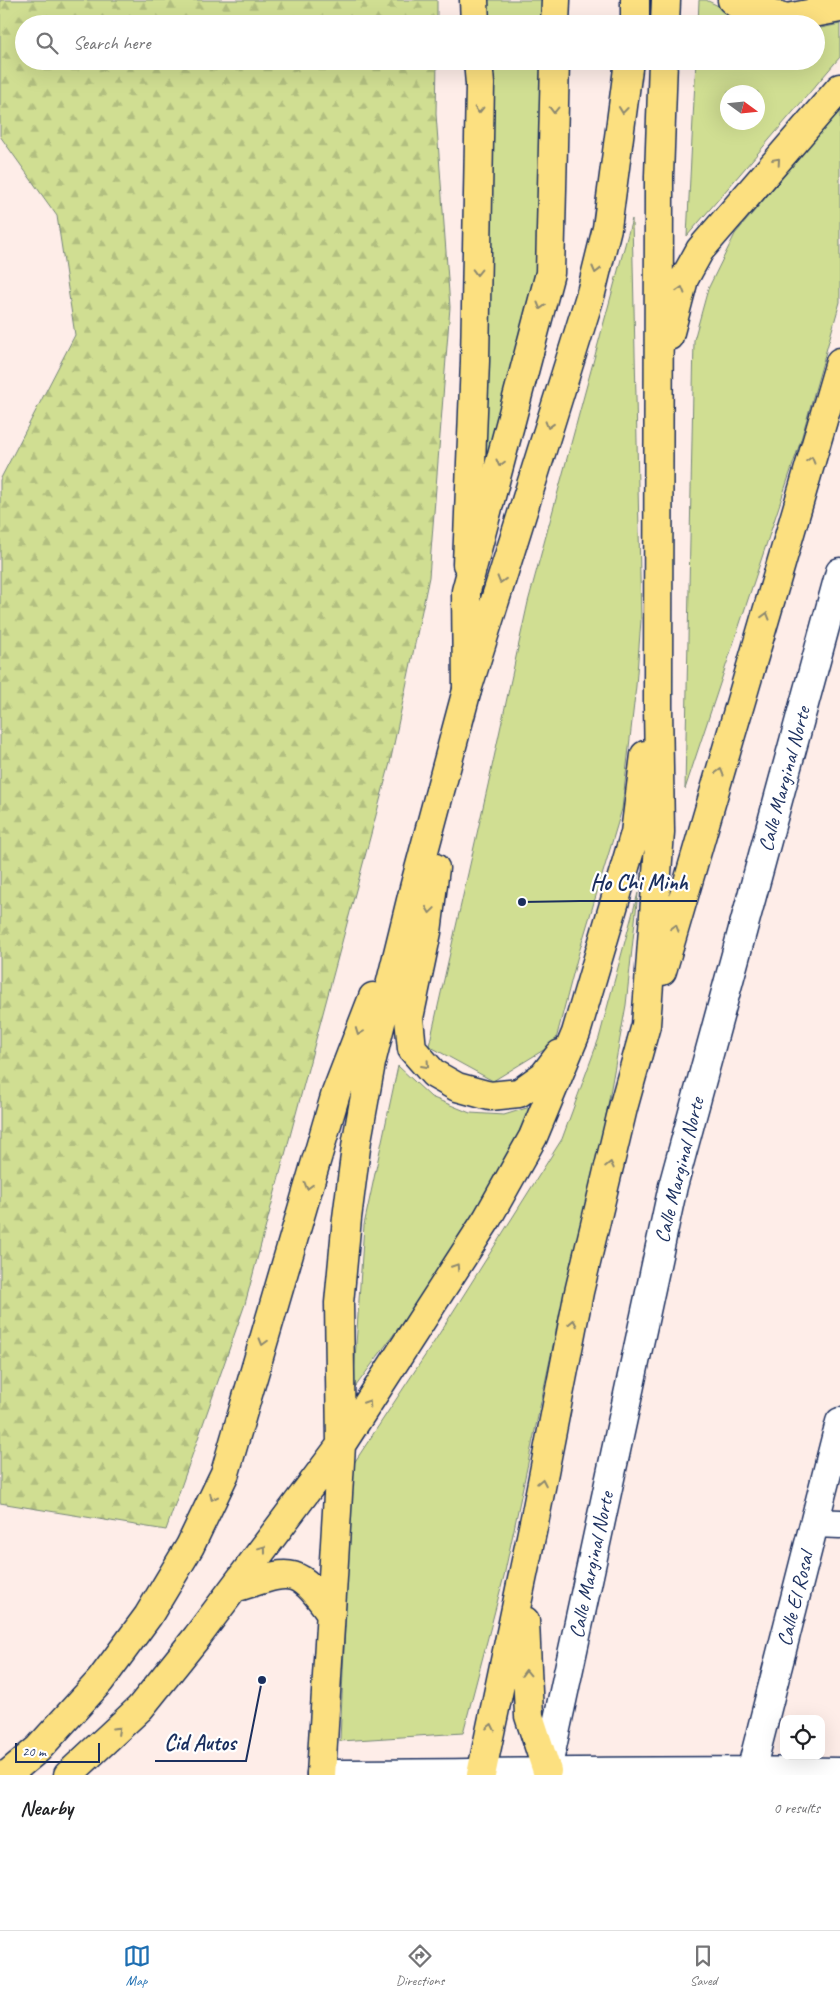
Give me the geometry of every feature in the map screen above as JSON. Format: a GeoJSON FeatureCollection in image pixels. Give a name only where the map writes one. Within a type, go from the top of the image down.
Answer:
{"type":"FeatureCollection","features":[{"type":"Feature","properties":{"kind":"main road"},"geometry":{"type":"LineString","coordinates":[[474,0],[475,15]]}},
{"type":"Feature","properties":{"kind":"main road"},"geometry":{"type":"LineString","coordinates":[[555,15],[556,0]]}},
{"type":"Feature","properties":{"kind":"main road"},"geometry":{"type":"LineString","coordinates":[[635,0],[635,15]]}},
{"type":"Feature","properties":{"kind":"main road"},"geometry":{"type":"LineString","coordinates":[[665,15],[666,0]]}},
{"type":"Feature","properties":{"kind":"main road"},"geometry":{"type":"LineString","coordinates":[[732,0],[737,4],[776,15]]}},
{"type":"Feature","properties":{"kind":"main road"},"geometry":{"type":"LineString","coordinates":[[803,15],[840,8]]}},
{"type":"Feature","properties":{"kind":"main road"},"geometry":{"type":"LineString","coordinates":[[467,690],[466,591],[475,351],[479,70]]}},
{"type":"Feature","properties":{"kind":"main road"},"geometry":{"type":"LineString","coordinates":[[466,591],[550,273],[555,70]]}},
{"type":"Feature","properties":{"kind":"main road"},"geometry":{"type":"LineString","coordinates":[[321,1775],[341,1445],[339,1303],[357,1140],[372,1063],[414,888],[467,690],[590,293],[607,228],[628,70]]}},
{"type":"Feature","properties":{"kind":"main road"},"geometry":{"type":"LineString","coordinates":[[646,1025],[660,832],[658,654],[659,176],[663,70]]}},
{"type":"Feature","properties":{"kind":"main road"},"geometry":{"type":"LineString","coordinates":[[659,442],[669,329],[684,279],[700,250],[840,88]]}},
{"type":"Feature","properties":{"kind":"main road"},"geometry":{"type":"LineString","coordinates":[[482,1774],[579,1292],[623,1108],[840,362]]}},
{"type":"Feature","properties":{"kind":"main road"},"geometry":{"type":"LineString","coordinates":[[68,1775],[140,1708],[234,1588],[341,1445],[487,1220],[533,1137],[576,1032],[635,833],[658,654]]}},
{"type":"Feature","properties":{"kind":"main road"},"geometry":{"type":"LineString","coordinates":[[450,758],[427,932],[409,1018],[412,1049],[434,1074],[458,1087],[490,1096],[519,1093],[544,1075],[576,1032]]}},
{"type":"Feature","properties":{"kind":"main road"},"geometry":{"type":"LineString","coordinates":[[7,1775],[38,1749],[100,1681],[148,1616],[190,1546],[225,1473],[336,1092],[414,888]]}},
{"type":"Feature","properties":{"kind":"main road"},"geometry":{"type":"LineString","coordinates":[[536,1513],[524,1627],[529,1716],[547,1773]]}},
{"type":"Feature","properties":{"kind":"main road"},"geometry":{"type":"LineString","coordinates":[[234,1588],[270,1577],[290,1574],[304,1580],[330,1612]]}},
{"type":"Feature","properties":{"kind":"street","name":"Calle Marginal Norte"},"geometry":{"type":"LineString","coordinates":[[547,1773],[673,1186],[833,624],[840,572]]}},
{"type":"Feature","properties":{"kind":"street","name":"Calle El Rosal"},"geometry":{"type":"LineString","coordinates":[[751,1773],[827,1523],[840,1422]]}},
{"type":"Feature","properties":{"kind":"street"},"geometry":{"type":"LineString","coordinates":[[321,1775],[840,1772]]}},
{"type":"Feature","properties":{"kind":"green space"},"geometry":{"type":"Polygon","coordinates":[[[0,0],[437,0],[437,15],[15,15],[15,70],[437,70],[436,114],[450,307],[429,577],[390,763],[245,1304],[166,1530],[0,1503],[0,480],[75,335],[57,216],[0,136],[0,0]]]}},
{"type":"Feature","properties":{"kind":"green space"},"geometry":{"type":"Polygon","coordinates":[[[485,0],[547,0],[547,15],[485,15],[485,0]]]}},
{"type":"Feature","properties":{"kind":"green space"},"geometry":{"type":"Polygon","coordinates":[[[699,0],[706,0],[737,15],[698,15],[699,0]]]}},
{"type":"Feature","properties":{"kind":"green space"},"geometry":{"type":"Polygon","coordinates":[[[840,24],[840,57],[687,236],[696,70],[825,70],[825,27],[840,24]]]}},
{"type":"Feature","properties":{"kind":"green space"},"geometry":{"type":"Polygon","coordinates":[[[485,70],[546,70],[538,281],[477,494],[485,70]]]}},
{"type":"Feature","properties":{"kind":"green space"},"geometry":{"type":"Polygon","coordinates":[[[840,109],[840,302],[800,443],[685,789],[694,340],[708,289],[735,234],[840,109]]]}},
{"type":"Feature","properties":{"kind":"green space"},"geometry":{"type":"Polygon","coordinates":[[[632,219],[641,620],[636,686],[622,809],[577,959],[555,1043],[493,1081],[429,1046],[528,602],[632,219]]]}},
{"type":"Feature","properties":{"kind":"green space"},"geometry":{"type":"Polygon","coordinates":[[[638,893],[626,1005],[598,1160],[561,1308],[504,1576],[463,1733],[340,1741],[352,1466],[434,1342],[562,1139],[599,1038],[638,893]]]}},
{"type":"Feature","properties":{"kind":"green space"},"geometry":{"type":"Polygon","coordinates":[[[398,1066],[431,1097],[470,1113],[504,1115],[530,1107],[494,1182],[473,1218],[426,1289],[353,1390],[364,1225],[398,1066]]]}},
{"type":"Feature","properties":{"kind":"place","name":"Ho Chi Minh"},"geometry":{"type":"Point","coordinates":[522,902]}},
{"type":"Feature","properties":{"kind":"place","name":"Cid Autos"},"geometry":{"type":"Point","coordinates":[262,1680]}}]}
